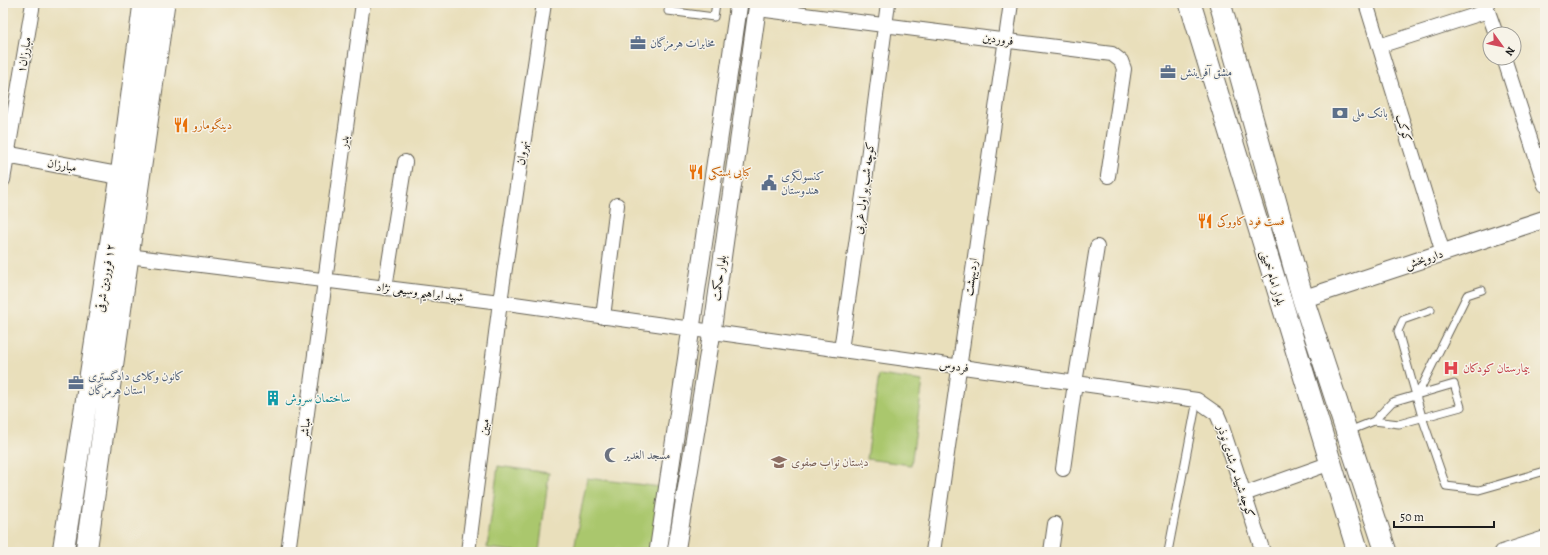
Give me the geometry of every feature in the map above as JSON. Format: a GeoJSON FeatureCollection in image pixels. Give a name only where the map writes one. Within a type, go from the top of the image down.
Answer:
{"type":"FeatureCollection","features":[{"type":"Feature","properties":{"kind":"main road","name":"١٢ فروردین شرقی"},"geometry":{"type":"LineString","coordinates":[[63,552],[121,176],[144,3]]}},
{"type":"Feature","properties":{"kind":"main road","name":"١٢ فروردین شرقی"},"geometry":{"type":"LineString","coordinates":[[86,552],[164,3]]}},
{"type":"Feature","properties":{"kind":"main road","name":"بلوار امام خمینی"},"geometry":{"type":"LineString","coordinates":[[1190,3],[1358,552]]}},
{"type":"Feature","properties":{"kind":"main road","name":"بلوار امام خمینی"},"geometry":{"type":"LineString","coordinates":[[1220,3],[1303,299],[1386,552]]}},
{"type":"Feature","properties":{"kind":"street","name":"مبارزان۱"},"geometry":{"type":"LineString","coordinates":[[3,180],[5,154],[33,3]]}},
{"type":"Feature","properties":{"kind":"street","name":"بدر"},"geometry":{"type":"LineString","coordinates":[[326,280],[363,3]]}},
{"type":"Feature","properties":{"kind":"street","name":"نهروان"},"geometry":{"type":"LineString","coordinates":[[500,302],[544,3]]}},
{"type":"Feature","properties":{"kind":"street","name":"بلوار حکمت"},"geometry":{"type":"LineString","coordinates":[[658,552],[692,329],[738,3]]}},
{"type":"Feature","properties":{"kind":"street","name":"کوچه شب بو اول غربی"},"geometry":{"type":"LineString","coordinates":[[841,350],[888,3]]}},
{"type":"Feature","properties":{"kind":"street","name":"اردیبهشت"},"geometry":{"type":"LineString","coordinates":[[933,552],[958,367],[1011,3]]}},
{"type":"Feature","properties":{"kind":"street","name":"کوکب"},"geometry":{"type":"LineString","coordinates":[[1366,3],[1443,253]]}},
{"type":"Feature","properties":{"kind":"street","name":"بلوار حکمت"},"geometry":{"type":"LineString","coordinates":[[676,552],[712,332],[757,6]]}},
{"type":"Feature","properties":{"kind":"street","name":"فروردین"},"geometry":{"type":"LineString","coordinates":[[757,6],[884,26],[1112,54],[1121,61],[1124,69],[1108,176]]}},
{"type":"Feature","properties":{"kind":"street"},"geometry":{"type":"LineString","coordinates":[[1379,46],[1487,7],[1493,26]]}},
{"type":"Feature","properties":{"kind":"street"},"geometry":{"type":"LineString","coordinates":[[1507,66],[1545,185]]}},
{"type":"Feature","properties":{"kind":"street","name":"مبارزان"},"geometry":{"type":"LineString","coordinates":[[5,154],[121,176]]}},
{"type":"Feature","properties":{"kind":"street"},"geometry":{"type":"LineString","coordinates":[[385,288],[405,162]]}},
{"type":"Feature","properties":{"kind":"street"},"geometry":{"type":"LineString","coordinates":[[603,317],[616,205]]}},
{"type":"Feature","properties":{"kind":"street","name":"داروپخش"},"geometry":{"type":"LineString","coordinates":[[1303,299],[1545,219]]}},
{"type":"Feature","properties":{"kind":"street"},"geometry":{"type":"LineString","coordinates":[[1063,469],[1097,247]]}},
{"type":"Feature","properties":{"kind":"street","name":"شهید ابراهیم وسیعی نژاد"},"geometry":{"type":"LineString","coordinates":[[128,256],[500,302],[712,332]]}},
{"type":"Feature","properties":{"kind":"street","name":"مباشر"},"geometry":{"type":"LineString","coordinates":[[288,552],[326,280]]}},
{"type":"Feature","properties":{"kind":"street","name":"مبین"},"geometry":{"type":"LineString","coordinates":[[468,552],[500,302]]}},
{"type":"Feature","properties":{"kind":"street","name":"فردوس"},"geometry":{"type":"LineString","coordinates":[[712,332],[1197,400]]}},
{"type":"Feature","properties":{"kind":"street","name":"کوچه شهید مرشدی نوذر"},"geometry":{"type":"LineString","coordinates":[[1197,400],[1217,414],[1263,552]]}},
{"type":"Feature","properties":{"kind":"street"},"geometry":{"type":"LineString","coordinates":[[1244,494],[1331,463]]}},
{"type":"Feature","properties":{"kind":"street"},"geometry":{"type":"LineString","coordinates":[[1051,552],[1055,524]]}},
{"type":"Feature","properties":{"kind":"street"},"geometry":{"type":"LineString","coordinates":[[1502,552],[1545,538]]}},
{"type":"Feature","properties":{"kind":"lane"},"geometry":{"type":"LineString","coordinates":[[668,11],[714,17],[716,3]]}},
{"type":"Feature","properties":{"kind":"lane"},"geometry":{"type":"LineString","coordinates":[[1417,396],[1467,295],[1482,290]]}},
{"type":"Feature","properties":{"kind":"lane"},"geometry":{"type":"LineString","coordinates":[[1431,310],[1403,320],[1398,331],[1422,417],[1446,486],[1479,490],[1545,471]]}},
{"type":"Feature","properties":{"kind":"lane"},"geometry":{"type":"LineString","coordinates":[[1347,432],[1374,422],[1399,424],[1461,407],[1454,384],[1417,396],[1392,402],[1374,422]]}},
{"type":"Feature","properties":{"kind":"lane"},"geometry":{"type":"LineString","coordinates":[[1168,552],[1197,400]]}},
{"type":"Feature","properties":{"kind":"green space"},"geometry":{"type":"Polygon","coordinates":[[[879,375],[923,381],[911,465],[867,459],[879,375]]]}},
{"type":"Feature","properties":{"kind":"green space"},"geometry":{"type":"Polygon","coordinates":[[[498,466],[549,473],[539,552],[521,552],[487,548],[498,466]]]}},
{"type":"Feature","properties":{"kind":"green space"},"geometry":{"type":"Polygon","coordinates":[[[587,478],[661,487],[653,552],[575,552],[574,549],[587,478]]]}},
{"type":"Feature","properties":{"kind":"place","name":"مخابرات هرمزگان"},"geometry":{"type":"Point","coordinates":[638,43]}},
{"type":"Feature","properties":{"kind":"place","name":"مشق آفرینش"},"geometry":{"type":"Point","coordinates":[1168,72]}},
{"type":"Feature","properties":{"kind":"place","name":"بانک ملی"},"geometry":{"type":"Point","coordinates":[1340,113]}},
{"type":"Feature","properties":{"kind":"place","name":"دینگومارو"},"geometry":{"type":"Point","coordinates":[181,125]}},
{"type":"Feature","properties":{"kind":"place","name":"کبابی بستکی"},"geometry":{"type":"Point","coordinates":[696,172]}},
{"type":"Feature","properties":{"kind":"place","name":"کنسولگری هندوستان"},"geometry":{"type":"Point","coordinates":[769,183]}},
{"type":"Feature","properties":{"kind":"place","name":"فست فود کاووکی"},"geometry":{"type":"Point","coordinates":[1205,221]}},
{"type":"Feature","properties":{"kind":"place","name":"بیمارستان کودکان"},"geometry":{"type":"Point","coordinates":[1451,368]}},
{"type":"Feature","properties":{"kind":"place","name":"کانون وکلای دادگستری استان هرمزگان"},"geometry":{"type":"Point","coordinates":[76,383]}},
{"type":"Feature","properties":{"kind":"place","name":"ساختمان سروش"},"geometry":{"type":"Point","coordinates":[273,398]}},
{"type":"Feature","properties":{"kind":"place","name":"مسجد الغدیر"},"geometry":{"type":"Point","coordinates":[612,455]}},
{"type":"Feature","properties":{"kind":"place","name":"دبستان نواب صفوی"},"geometry":{"type":"Point","coordinates":[779,462]}}]}
